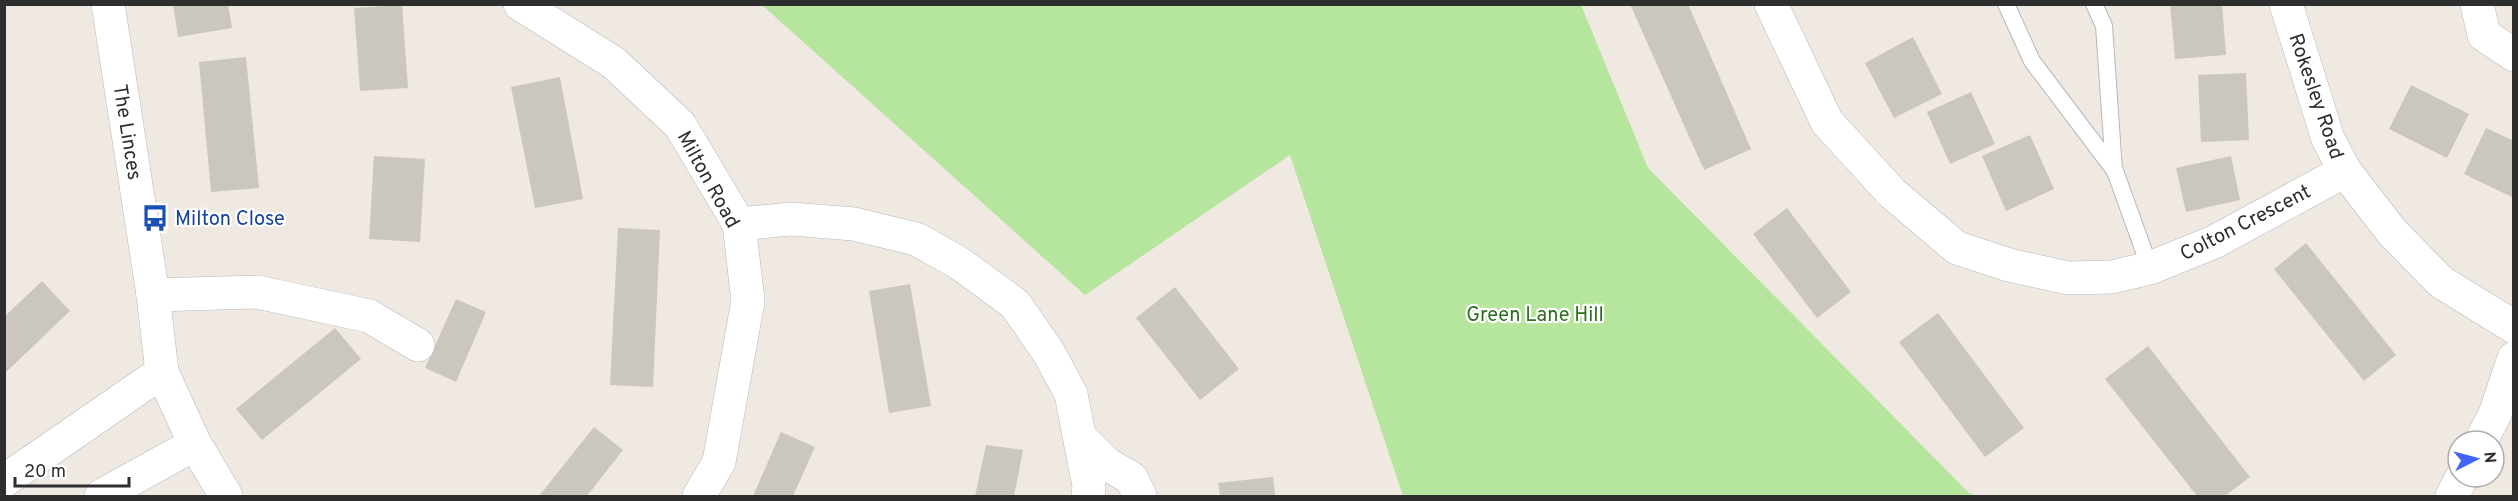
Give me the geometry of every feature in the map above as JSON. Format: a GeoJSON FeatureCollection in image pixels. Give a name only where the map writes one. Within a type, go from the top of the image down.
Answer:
{"type":"FeatureCollection","features":[{"type":"Feature","properties":{"kind":"street","name":"The Linces"},"geometry":{"type":"LineString","coordinates":[[108,4],[153,295],[162,372],[195,444],[226,496]]}},
{"type":"Feature","properties":{"kind":"street","name":"Milton Road"},"geometry":{"type":"LineString","coordinates":[[520,4],[614,63],[680,125],[739,224],[748,301],[719,462],[699,496]]}},
{"type":"Feature","properties":{"kind":"street","name":"Colton Crescent"},"geometry":{"type":"LineString","coordinates":[[1771,4],[1827,122],[1892,193],[1957,248],[2009,265],[2068,278],[2112,278],[2150,268],[2214,242],[2345,171]]}},
{"type":"Feature","properties":{"kind":"street","name":"Rokesley Road"},"geometry":{"type":"LineString","coordinates":[[2286,4],[2328,139],[2345,171],[2392,232],[2441,282],[2514,327]]}},
{"type":"Feature","properties":{"kind":"street"},"geometry":{"type":"LineString","coordinates":[[2477,4],[2484,35],[2514,55]]}},
{"type":"Feature","properties":{"kind":"street"},"geometry":{"type":"LineString","coordinates":[[739,224],[791,219],[854,224],[916,239],[959,263],[1015,304],[1048,353],[1071,394],[1089,486],[1088,496]]}},
{"type":"Feature","properties":{"kind":"street"},"geometry":{"type":"LineString","coordinates":[[153,295],[257,292],[369,316],[418,345]]}},
{"type":"Feature","properties":{"kind":"street"},"geometry":{"type":"LineString","coordinates":[[2487,429],[2495,414],[2514,358]]}},
{"type":"Feature","properties":{"kind":"street"},"geometry":{"type":"LineString","coordinates":[[4,481],[162,372]]}},
{"type":"Feature","properties":{"kind":"street"},"geometry":{"type":"LineString","coordinates":[[1080,437],[1107,464],[1131,478],[1140,496]]}},
{"type":"Feature","properties":{"kind":"street"},"geometry":{"type":"LineString","coordinates":[[101,496],[195,444]]}},
{"type":"Feature","properties":{"kind":"lane"},"geometry":{"type":"LineString","coordinates":[[2006,4],[2032,61],[2115,171]]}},
{"type":"Feature","properties":{"kind":"lane"},"geometry":{"type":"LineString","coordinates":[[2094,4],[2104,26],[2115,171],[2150,268]]}},
{"type":"Feature","properties":{"kind":"green space","name":"Green Lane Hill"},"geometry":{"type":"Polygon","coordinates":[[[762,5],[1581,5],[1648,168],[1969,493],[1976,496],[1403,496],[1290,155],[1085,295],[762,5]]]}},
{"type":"Feature","properties":{"kind":"building"},"geometry":{"type":"Polygon","coordinates":[[[173,4],[228,4],[232,28],[178,37],[173,4]]]}},
{"type":"Feature","properties":{"kind":"building"},"geometry":{"type":"Polygon","coordinates":[[[1630,4],[1688,4],[1751,149],[1704,170],[1630,4]]]}},
{"type":"Feature","properties":{"kind":"building"},"geometry":{"type":"Polygon","coordinates":[[[2170,4],[2222,4],[2226,55],[2175,59],[2170,4]]]}},
{"type":"Feature","properties":{"kind":"building"},"geometry":{"type":"Polygon","coordinates":[[[402,5],[408,88],[360,91],[354,8],[402,5]]]}},
{"type":"Feature","properties":{"kind":"building"},"geometry":{"type":"Polygon","coordinates":[[[1913,37],[1942,94],[1894,118],[1865,63],[1913,37]]]}},
{"type":"Feature","properties":{"kind":"building"},"geometry":{"type":"Polygon","coordinates":[[[246,57],[259,188],[211,192],[199,62],[246,57]]]}},
{"type":"Feature","properties":{"kind":"building"},"geometry":{"type":"Polygon","coordinates":[[[2246,73],[2249,140],[2201,142],[2198,75],[2246,73]]]}},
{"type":"Feature","properties":{"kind":"building"},"geometry":{"type":"Polygon","coordinates":[[[560,77],[583,199],[535,208],[511,87],[560,77]]]}},
{"type":"Feature","properties":{"kind":"building"},"geometry":{"type":"Polygon","coordinates":[[[2411,85],[2469,114],[2447,158],[2389,129],[2411,85]]]}},
{"type":"Feature","properties":{"kind":"building"},"geometry":{"type":"Polygon","coordinates":[[[1971,92],[1995,144],[1950,164],[1927,112],[1971,92]]]}},
{"type":"Feature","properties":{"kind":"building"},"geometry":{"type":"Polygon","coordinates":[[[2486,128],[2514,141],[2514,198],[2464,174],[2486,128]]]}},
{"type":"Feature","properties":{"kind":"building"},"geometry":{"type":"Polygon","coordinates":[[[2030,135],[2054,189],[2006,211],[1982,156],[2030,135]]]}},
{"type":"Feature","properties":{"kind":"building"},"geometry":{"type":"Polygon","coordinates":[[[374,156],[425,159],[420,242],[369,239],[374,156]]]}},
{"type":"Feature","properties":{"kind":"building"},"geometry":{"type":"Polygon","coordinates":[[[2231,156],[2240,200],[2186,212],[2176,168],[2231,156]]]}},
{"type":"Feature","properties":{"kind":"building"},"geometry":{"type":"Polygon","coordinates":[[[1787,208],[1851,292],[1817,318],[1753,234],[1787,208]]]}},
{"type":"Feature","properties":{"kind":"building"},"geometry":{"type":"Polygon","coordinates":[[[618,228],[660,230],[653,387],[610,385],[618,228]]]}},
{"type":"Feature","properties":{"kind":"building"},"geometry":{"type":"Polygon","coordinates":[[[2306,243],[2396,355],[2364,381],[2274,269],[2306,243]]]}},
{"type":"Feature","properties":{"kind":"building"},"geometry":{"type":"Polygon","coordinates":[[[42,281],[70,311],[4,374],[4,317],[42,281]]]}},
{"type":"Feature","properties":{"kind":"building"},"geometry":{"type":"Polygon","coordinates":[[[910,284],[931,406],[889,413],[869,291],[910,284]]]}},
{"type":"Feature","properties":{"kind":"building"},"geometry":{"type":"Polygon","coordinates":[[[1175,287],[1239,369],[1200,400],[1136,318],[1175,287]]]}},
{"type":"Feature","properties":{"kind":"building"},"geometry":{"type":"Polygon","coordinates":[[[456,299],[486,312],[456,382],[425,368],[456,299]]]}},
{"type":"Feature","properties":{"kind":"building"},"geometry":{"type":"Polygon","coordinates":[[[1938,313],[2024,428],[1985,457],[1899,342],[1938,313]]]}},
{"type":"Feature","properties":{"kind":"building"},"geometry":{"type":"Polygon","coordinates":[[[335,328],[361,359],[262,440],[236,409],[335,328]]]}},
{"type":"Feature","properties":{"kind":"building"},"geometry":{"type":"Polygon","coordinates":[[[2148,346],[2250,477],[2225,496],[2197,496],[2105,379],[2148,346]]]}},
{"type":"Feature","properties":{"kind":"building"},"geometry":{"type":"Polygon","coordinates":[[[594,427],[623,450],[587,496],[539,496],[594,427]]]}},
{"type":"Feature","properties":{"kind":"building"},"geometry":{"type":"Polygon","coordinates":[[[781,432],[815,447],[793,496],[753,496],[781,432]]]}},
{"type":"Feature","properties":{"kind":"building"},"geometry":{"type":"Polygon","coordinates":[[[986,445],[1023,450],[1014,496],[975,496],[986,445]]]}},
{"type":"Feature","properties":{"kind":"building"},"geometry":{"type":"Polygon","coordinates":[[[1273,477],[1275,496],[1220,496],[1218,483],[1273,477]]]}},
{"type":"Feature","properties":{"kind":"place","name":"Milton Close"},"geometry":{"type":"Point","coordinates":[155,218]}}]}
